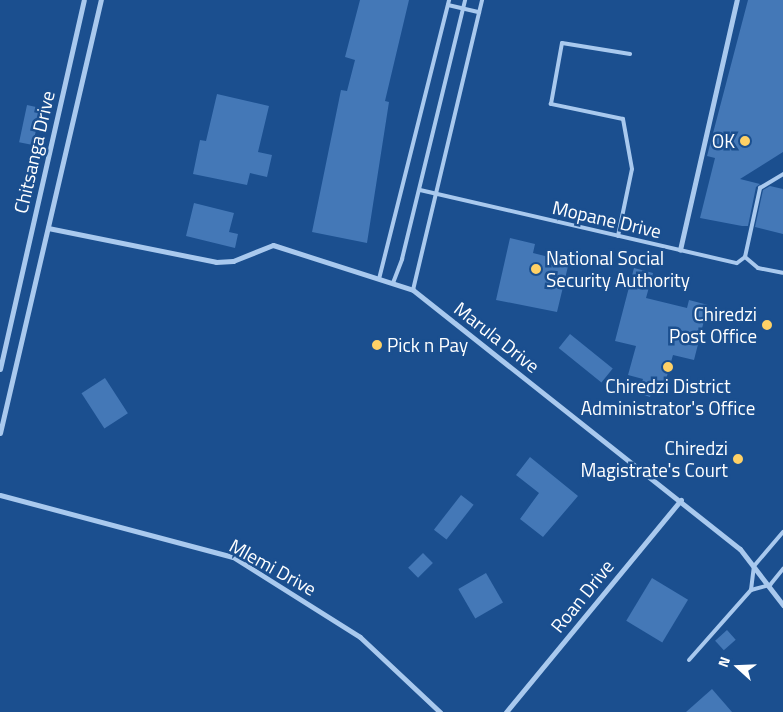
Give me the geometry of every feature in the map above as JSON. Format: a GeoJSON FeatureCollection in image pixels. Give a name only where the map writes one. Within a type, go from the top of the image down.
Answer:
{"type":"FeatureCollection","features":[{"type":"Feature","properties":{"kind":"street","name":"Chitsanga Drive"},"geometry":{"type":"LineString","coordinates":[[0,369],[84,0]]}},
{"type":"Feature","properties":{"kind":"street"},"geometry":{"type":"LineString","coordinates":[[0,433],[101,0]]}},
{"type":"Feature","properties":{"kind":"street"},"geometry":{"type":"LineString","coordinates":[[680,250],[737,0]]}},
{"type":"Feature","properties":{"kind":"street","name":"Marula Drive"},"geometry":{"type":"LineString","coordinates":[[48,228],[216,262],[233,261],[273,245],[413,290],[681,500],[740,549],[770,585],[783,605]]}},
{"type":"Feature","properties":{"kind":"street","name":"Mlemi Drive"},"geometry":{"type":"LineString","coordinates":[[0,496],[232,557],[360,637],[440,712]]}},
{"type":"Feature","properties":{"kind":"street","name":"Roan Drive"},"geometry":{"type":"LineString","coordinates":[[506,712],[681,500]]}},
{"type":"Feature","properties":{"kind":"lane"},"geometry":{"type":"LineString","coordinates":[[393,283],[402,260],[420,190],[465,0]]}},
{"type":"Feature","properties":{"kind":"lane"},"geometry":{"type":"LineString","coordinates":[[413,290],[482,0]]}},
{"type":"Feature","properties":{"kind":"lane"},"geometry":{"type":"LineString","coordinates":[[379,279],[449,2],[479,12]]}},
{"type":"Feature","properties":{"kind":"lane"},"geometry":{"type":"LineString","coordinates":[[618,236],[632,169],[623,120],[551,104],[562,43],[630,54]]}},
{"type":"Feature","properties":{"kind":"lane"},"geometry":{"type":"LineString","coordinates":[[783,174],[760,188],[745,257],[758,268],[783,273]]}},
{"type":"Feature","properties":{"kind":"lane","name":"Mopane Drive"},"geometry":{"type":"LineString","coordinates":[[420,190],[737,263],[745,257]]}},
{"type":"Feature","properties":{"kind":"lane"},"geometry":{"type":"LineString","coordinates":[[751,590],[754,566],[783,532]]}},
{"type":"Feature","properties":{"kind":"lane"},"geometry":{"type":"LineString","coordinates":[[688,660],[751,590],[770,585],[783,569]]}},
{"type":"Feature","properties":{"kind":"building"},"geometry":{"type":"Polygon","coordinates":[[[360,0],[409,0],[385,101],[389,102],[367,243],[312,232],[341,90],[347,91],[355,60],[345,57],[360,0]]]}},
{"type":"Feature","properties":{"kind":"building"},"geometry":{"type":"Polygon","coordinates":[[[748,0],[783,0],[783,152],[740,179],[760,184],[756,187],[748,226],[742,226],[700,218],[715,158],[707,156],[748,0]]]}},
{"type":"Feature","properties":{"kind":"building"},"geometry":{"type":"Polygon","coordinates":[[[217,94],[269,106],[258,152],[272,155],[267,177],[250,173],[247,185],[193,174],[200,140],[206,141],[217,94]]]}},
{"type":"Feature","properties":{"kind":"building"},"geometry":{"type":"Polygon","coordinates":[[[27,105],[41,108],[33,145],[19,142],[27,105]]]}},
{"type":"Feature","properties":{"kind":"building"},"geometry":{"type":"Polygon","coordinates":[[[770,186],[783,189],[783,234],[755,227],[763,190],[770,186]]]}},
{"type":"Feature","properties":{"kind":"building"},"geometry":{"type":"Polygon","coordinates":[[[194,203],[234,213],[229,232],[238,234],[235,248],[186,236],[194,203]]]}},
{"type":"Feature","properties":{"kind":"building"},"geometry":{"type":"Polygon","coordinates":[[[510,238],[535,244],[533,253],[569,262],[557,312],[496,300],[510,238]]]}},
{"type":"Feature","properties":{"kind":"building"},"geometry":{"type":"Polygon","coordinates":[[[634,268],[653,273],[646,298],[687,308],[689,300],[708,305],[694,360],[673,355],[665,383],[655,380],[650,397],[638,393],[643,379],[628,375],[636,346],[615,341],[634,268]]]}},
{"type":"Feature","properties":{"kind":"building"},"geometry":{"type":"Polygon","coordinates":[[[570,334],[613,369],[601,383],[559,348],[570,334]]]}},
{"type":"Feature","properties":{"kind":"building"},"geometry":{"type":"Polygon","coordinates":[[[105,378],[128,413],[104,428],[82,393],[105,378]]]}},
{"type":"Feature","properties":{"kind":"building"},"geometry":{"type":"Polygon","coordinates":[[[530,457],[578,496],[543,537],[520,519],[539,493],[516,475],[530,457]]]}},
{"type":"Feature","properties":{"kind":"building"},"geometry":{"type":"Polygon","coordinates":[[[461,495],[474,505],[447,540],[434,530],[461,495]]]}},
{"type":"Feature","properties":{"kind":"building"},"geometry":{"type":"Polygon","coordinates":[[[423,553],[433,563],[418,578],[408,568],[423,553]]]}},
{"type":"Feature","properties":{"kind":"building"},"geometry":{"type":"Polygon","coordinates":[[[486,573],[503,602],[475,618],[458,589],[486,573]]]}},
{"type":"Feature","properties":{"kind":"building"},"geometry":{"type":"Polygon","coordinates":[[[652,578],[688,600],[662,642],[626,621],[652,578]]]}},
{"type":"Feature","properties":{"kind":"building"},"geometry":{"type":"Polygon","coordinates":[[[727,630],[736,640],[724,650],[715,641],[727,630]]]}},
{"type":"Feature","properties":{"kind":"building"},"geometry":{"type":"Polygon","coordinates":[[[712,689],[732,712],[686,712],[712,689]]]}},
{"type":"Feature","properties":{"kind":"place","name":"OK"},"geometry":{"type":"Point","coordinates":[745,141]}},
{"type":"Feature","properties":{"kind":"place","name":"National Social Security Authority"},"geometry":{"type":"Point","coordinates":[536,269]}},
{"type":"Feature","properties":{"kind":"place","name":"Chiredzi Post Office"},"geometry":{"type":"Point","coordinates":[767,325]}},
{"type":"Feature","properties":{"kind":"place","name":"Pick n Pay"},"geometry":{"type":"Point","coordinates":[377,345]}},
{"type":"Feature","properties":{"kind":"place","name":"Chiredzi District Administrator's Office"},"geometry":{"type":"Point","coordinates":[668,367]}},
{"type":"Feature","properties":{"kind":"place","name":"Chiredzi Magistrate's Court"},"geometry":{"type":"Point","coordinates":[738,459]}}]}
